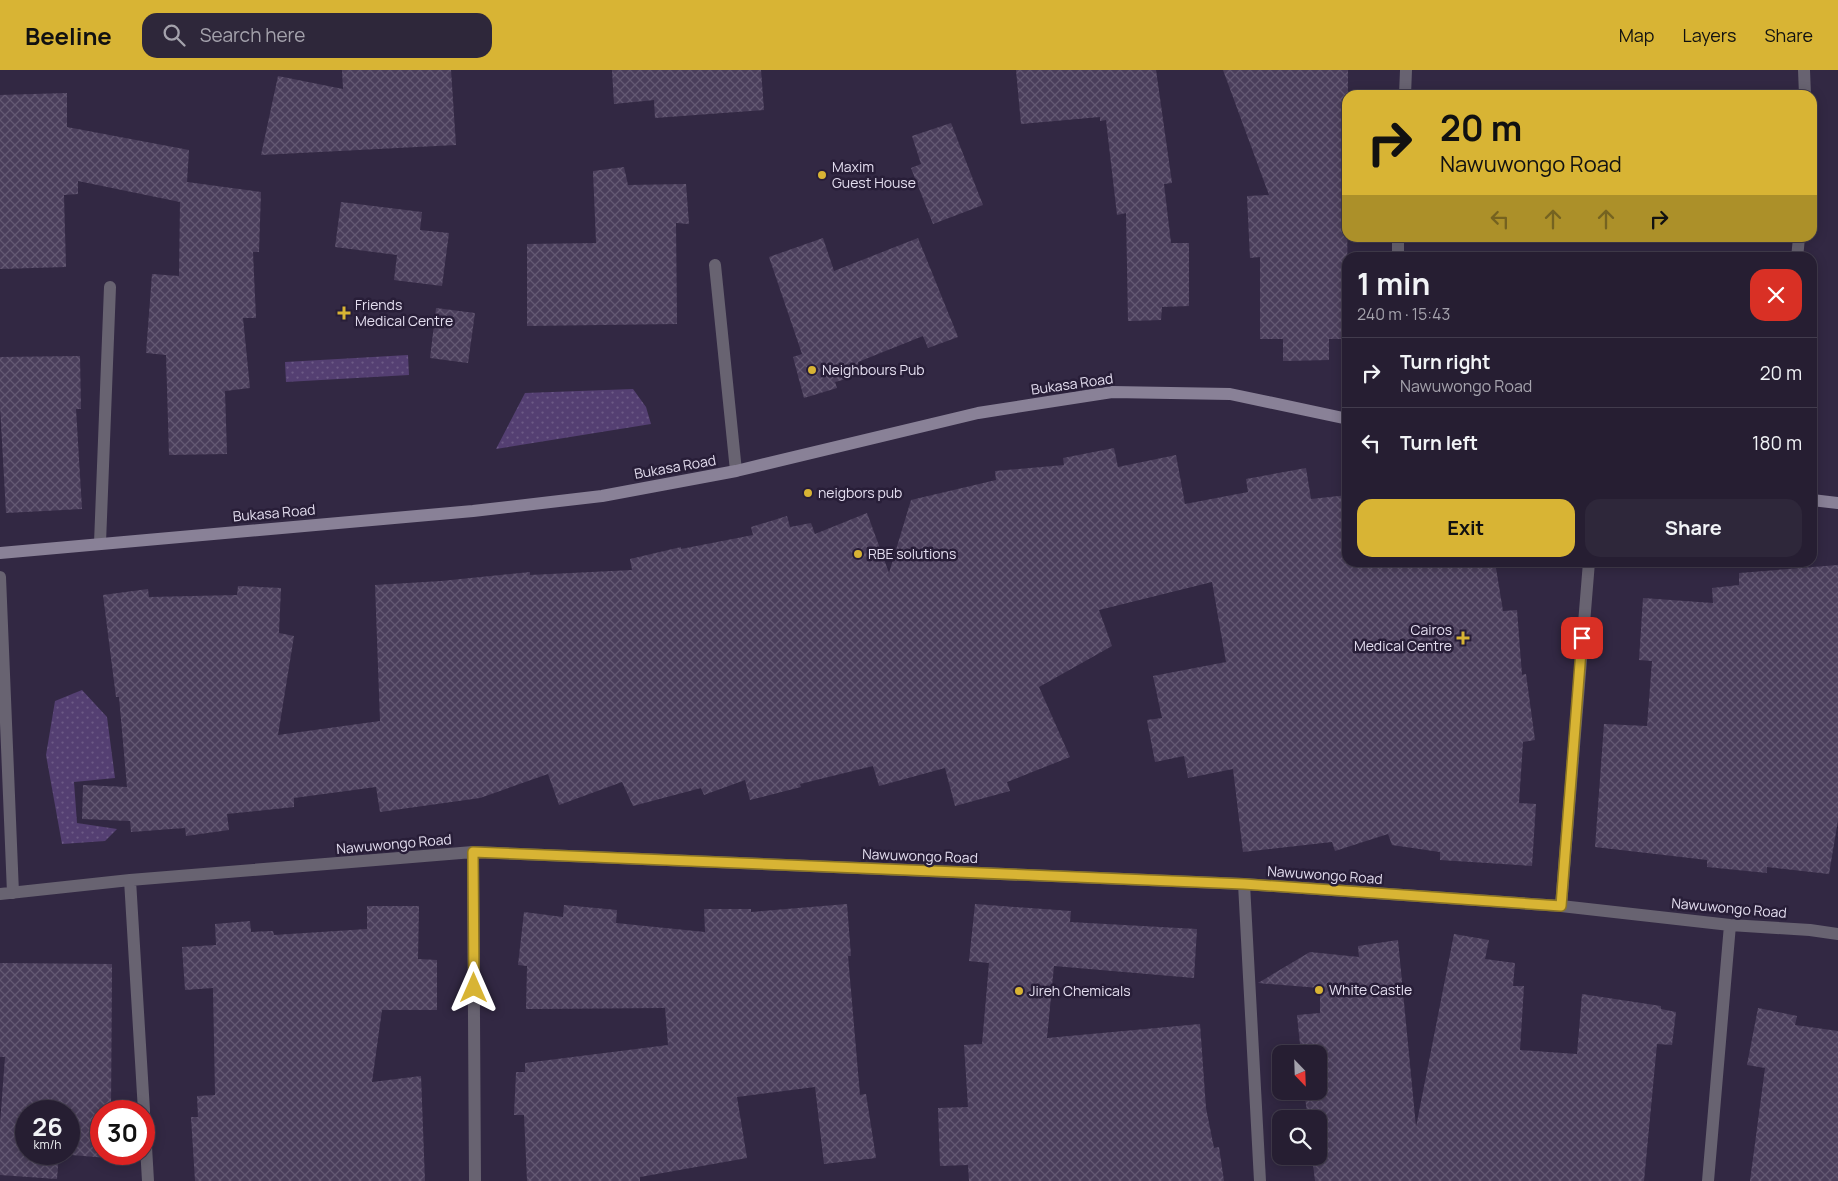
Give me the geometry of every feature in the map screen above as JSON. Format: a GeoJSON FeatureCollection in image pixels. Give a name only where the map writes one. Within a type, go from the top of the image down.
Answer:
{"type":"FeatureCollection","features":[{"type":"Feature","properties":{"kind":"street"},"geometry":{"type":"LineString","coordinates":[[1405,90],[1406,70]]}},
{"type":"Feature","properties":{"kind":"street"},"geometry":{"type":"LineString","coordinates":[[1804,70],[1805,90]]}},
{"type":"Feature","properties":{"kind":"street"},"geometry":{"type":"LineString","coordinates":[[715,265],[736,471]]}},
{"type":"Feature","properties":{"kind":"street"},"geometry":{"type":"LineString","coordinates":[[100,543],[110,287]]}},
{"type":"Feature","properties":{"kind":"street","name":"Bukasa Road"},"geometry":{"type":"LineString","coordinates":[[0,553],[473,511],[602,496],[736,471],[978,413],[1112,392],[1230,394],[1342,418]]}},
{"type":"Feature","properties":{"kind":"street"},"geometry":{"type":"LineString","coordinates":[[1817,501],[1838,503]]}},
{"type":"Feature","properties":{"kind":"street"},"geometry":{"type":"LineString","coordinates":[[1561,906],[1588,567]]}},
{"type":"Feature","properties":{"kind":"street"},"geometry":{"type":"LineString","coordinates":[[0,577],[13,893]]}},
{"type":"Feature","properties":{"kind":"street"},"geometry":{"type":"LineString","coordinates":[[473,852],[475,1181]]}},
{"type":"Feature","properties":{"kind":"street","name":"Nawuwongo Road"},"geometry":{"type":"LineString","coordinates":[[0,894],[130,880],[473,852],[1244,884],[1561,906],[1730,925],[1810,930],[1838,934]]}},
{"type":"Feature","properties":{"kind":"street"},"geometry":{"type":"LineString","coordinates":[[130,880],[143,1100]]}},
{"type":"Feature","properties":{"kind":"street"},"geometry":{"type":"LineString","coordinates":[[1244,884],[1260,1181]]}},
{"type":"Feature","properties":{"kind":"street"},"geometry":{"type":"LineString","coordinates":[[1708,1181],[1730,925]]}},
{"type":"Feature","properties":{"kind":"street"},"geometry":{"type":"LineString","coordinates":[[147,1165],[148,1181]]}},
{"type":"Feature","properties":{"kind":"shaded area"},"geometry":{"type":"Polygon","coordinates":[[[408,355],[409,375],[286,382],[285,362],[408,355]]]}},
{"type":"Feature","properties":{"kind":"shaded area"},"geometry":{"type":"Polygon","coordinates":[[[633,389],[646,407],[651,424],[496,449],[525,393],[633,389]]]}},
{"type":"Feature","properties":{"kind":"shaded area"},"geometry":{"type":"Polygon","coordinates":[[[82,690],[107,717],[115,778],[74,782],[77,823],[117,829],[105,841],[62,844],[46,755],[55,701],[82,690]]]}},
{"type":"Feature","properties":{"kind":"building"},"geometry":{"type":"Polygon","coordinates":[[[342,70],[451,70],[456,145],[261,155],[278,76],[343,89],[342,70]]]}},
{"type":"Feature","properties":{"kind":"building"},"geometry":{"type":"Polygon","coordinates":[[[612,70],[761,70],[764,110],[655,118],[654,100],[614,104],[612,70]]]}},
{"type":"Feature","properties":{"kind":"building"},"geometry":{"type":"Polygon","coordinates":[[[1016,70],[1156,70],[1172,183],[1164,184],[1171,243],[1189,243],[1189,306],[1162,307],[1161,320],[1128,321],[1126,213],[1117,215],[1106,120],[1100,121],[1100,117],[1021,124],[1016,70]]]}},
{"type":"Feature","properties":{"kind":"building"},"geometry":{"type":"Polygon","coordinates":[[[1223,70],[1348,70],[1348,90],[1342,90],[1342,242],[1347,242],[1347,252],[1342,252],[1342,339],[1329,339],[1329,360],[1283,361],[1283,339],[1260,339],[1260,257],[1250,258],[1247,196],[1269,195],[1223,70]]]}},
{"type":"Feature","properties":{"kind":"building"},"geometry":{"type":"Polygon","coordinates":[[[67,93],[67,127],[189,150],[187,182],[261,192],[259,252],[253,252],[256,318],[243,318],[250,388],[225,391],[227,454],[169,455],[166,355],[146,353],[152,274],[179,276],[180,202],[78,181],[78,194],[64,195],[66,267],[0,269],[0,95],[67,93]]]}},
{"type":"Feature","properties":{"kind":"building"},"geometry":{"type":"Polygon","coordinates":[[[951,123],[983,205],[933,224],[911,168],[921,164],[912,136],[951,123]]]}},
{"type":"Feature","properties":{"kind":"building"},"geometry":{"type":"Polygon","coordinates":[[[624,167],[628,185],[686,184],[689,224],[676,223],[677,324],[527,326],[527,244],[596,243],[593,171],[624,167]]]}},
{"type":"Feature","properties":{"kind":"building"},"geometry":{"type":"Polygon","coordinates":[[[341,202],[422,212],[420,230],[449,233],[442,286],[394,280],[397,255],[335,247],[341,202]]]}},
{"type":"Feature","properties":{"kind":"building"},"geometry":{"type":"Polygon","coordinates":[[[823,238],[834,271],[918,238],[958,337],[928,348],[923,336],[858,362],[861,375],[835,382],[837,388],[804,398],[793,357],[802,354],[769,257],[823,238]]]}},
{"type":"Feature","properties":{"kind":"building"},"geometry":{"type":"Polygon","coordinates":[[[436,308],[475,313],[468,363],[430,358],[436,308]]]}},
{"type":"Feature","properties":{"kind":"building"},"geometry":{"type":"Polygon","coordinates":[[[80,356],[81,409],[76,409],[82,509],[6,513],[0,406],[0,357],[80,356]]]}},
{"type":"Feature","properties":{"kind":"building"},"geometry":{"type":"Polygon","coordinates":[[[1114,448],[1118,467],[1176,455],[1185,504],[1248,492],[1246,479],[1306,468],[1311,499],[1342,496],[1342,567],[1496,567],[1503,611],[1517,610],[1522,675],[1526,674],[1535,740],[1523,742],[1519,803],[1536,804],[1532,866],[1440,860],[1440,852],[1392,845],[1388,834],[1335,851],[1332,842],[1243,852],[1233,769],[1188,778],[1184,756],[1155,762],[1147,720],[1162,718],[1153,676],[1226,662],[1212,582],[1099,610],[1112,646],[1039,687],[1070,757],[1007,782],[1010,791],[955,806],[945,768],[879,786],[873,766],[800,784],[801,787],[750,800],[745,780],[704,795],[701,788],[633,806],[622,782],[559,805],[548,774],[480,798],[380,812],[376,787],[294,798],[294,807],[227,814],[229,830],[186,836],[185,828],[131,832],[130,821],[82,819],[83,785],[127,787],[119,697],[116,697],[103,595],[148,589],[149,597],[237,595],[238,586],[281,588],[279,633],[294,636],[278,735],[380,721],[375,585],[441,581],[530,572],[530,575],[632,570],[630,559],[681,547],[681,549],[753,535],[751,527],[787,516],[790,527],[811,523],[815,534],[867,513],[889,573],[911,500],[996,480],[995,471],[1064,465],[1063,458],[1114,448]]]}},
{"type":"Feature","properties":{"kind":"building"},"geometry":{"type":"Polygon","coordinates":[[[1838,565],[1838,820],[1829,874],[1767,867],[1767,873],[1707,867],[1707,860],[1595,847],[1604,724],[1647,726],[1652,661],[1639,660],[1643,598],[1713,603],[1712,588],[1739,585],[1739,573],[1838,565]]]}},
{"type":"Feature","properties":{"kind":"building"},"geometry":{"type":"Polygon","coordinates":[[[847,904],[851,956],[848,956],[860,1095],[866,1094],[876,1158],[824,1164],[815,1087],[737,1097],[747,1158],[640,1177],[640,1181],[527,1181],[524,1115],[514,1115],[516,1072],[525,1072],[525,1063],[668,1045],[665,1008],[526,1009],[527,966],[518,965],[524,912],[563,917],[564,905],[617,910],[616,923],[705,932],[704,909],[751,909],[751,912],[847,904]]]}},
{"type":"Feature","properties":{"kind":"building"},"geometry":{"type":"Polygon","coordinates":[[[975,904],[1071,911],[1070,922],[1197,929],[1194,978],[1054,966],[1047,1038],[1200,1024],[1206,1108],[1214,1148],[1219,1147],[1224,1181],[969,1181],[968,1165],[940,1166],[938,1108],[968,1107],[964,1045],[982,1044],[989,963],[969,961],[975,904]]]}},
{"type":"Feature","properties":{"kind":"building"},"geometry":{"type":"Polygon","coordinates":[[[367,906],[419,906],[418,959],[437,960],[437,1010],[382,1010],[372,1082],[421,1076],[425,1181],[195,1181],[191,1117],[198,1117],[197,1096],[215,1095],[213,988],[185,990],[182,947],[216,945],[215,924],[250,921],[251,932],[273,931],[274,935],[367,929],[367,906]]]}},
{"type":"Feature","properties":{"kind":"building"},"geometry":{"type":"Polygon","coordinates":[[[1454,934],[1489,940],[1485,959],[1515,963],[1513,986],[1524,986],[1520,1050],[1577,1054],[1582,994],[1661,1006],[1661,1009],[1676,1012],[1672,1045],[1657,1044],[1644,1181],[1315,1181],[1313,1165],[1327,1165],[1327,1110],[1307,1110],[1305,1100],[1328,1100],[1328,1045],[1300,1045],[1297,1015],[1320,1013],[1320,988],[1258,983],[1310,952],[1359,957],[1358,946],[1398,940],[1416,1127],[1454,934]]]}},
{"type":"Feature","properties":{"kind":"building"},"geometry":{"type":"Polygon","coordinates":[[[0,963],[112,964],[111,1100],[90,1100],[90,1157],[80,1156],[80,1100],[15,1100],[15,1165],[58,1165],[57,1179],[0,1175],[0,1124],[5,1057],[0,1057],[0,963]]]}},
{"type":"Feature","properties":{"kind":"building"},"geometry":{"type":"Polygon","coordinates":[[[1758,1008],[1797,1016],[1795,1025],[1838,1031],[1838,1181],[1750,1181],[1765,1068],[1747,1065],[1758,1008]]]}},
{"type":"Feature","properties":{"kind":"place","name":"Maxim Guest House"},"geometry":{"type":"Point","coordinates":[822,175]}},
{"type":"Feature","properties":{"kind":"place","name":"Friends Medical Centre"},"geometry":{"type":"Point","coordinates":[344,313]}},
{"type":"Feature","properties":{"kind":"place","name":"Neighbours Pub"},"geometry":{"type":"Point","coordinates":[812,370]}},
{"type":"Feature","properties":{"kind":"place","name":"neigbors pub"},"geometry":{"type":"Point","coordinates":[808,493]}},
{"type":"Feature","properties":{"kind":"place","name":"RBE solutions"},"geometry":{"type":"Point","coordinates":[858,554]}},
{"type":"Feature","properties":{"kind":"place","name":"Cairos Medical Centre"},"geometry":{"type":"Point","coordinates":[1463,638]}},
{"type":"Feature","properties":{"kind":"place","name":"White Castle"},"geometry":{"type":"Point","coordinates":[1319,990]}},
{"type":"Feature","properties":{"kind":"place","name":"Jireh Chemicals"},"geometry":{"type":"Point","coordinates":[1019,991]}},
{"type":"Feature","properties":{"kind":"route"},"geometry":{"type":"LineString","coordinates":[[474,988],[473,852],[1244,884],[1561,906],[1582,638]]}}]}
